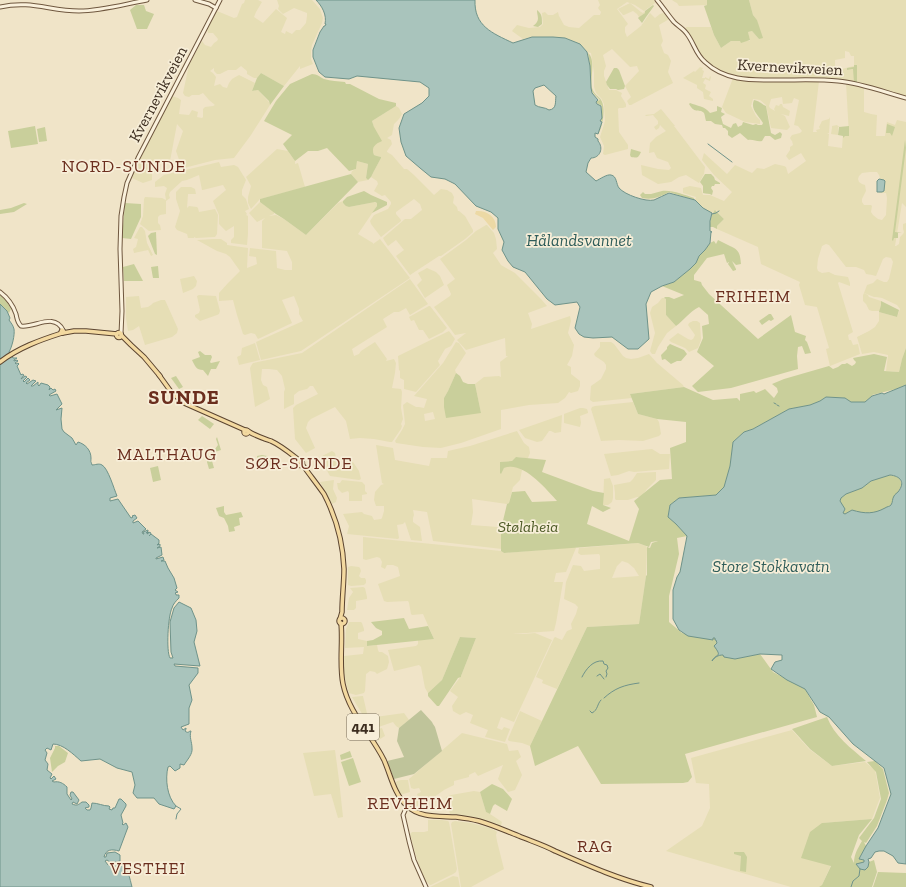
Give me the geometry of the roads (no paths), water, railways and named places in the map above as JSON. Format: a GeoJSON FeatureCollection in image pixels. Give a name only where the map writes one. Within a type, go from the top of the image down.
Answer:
{"type":"FeatureCollection","features":[{"type":"Feature","properties":{"kind":"main road"},"geometry":{"type":"LineString","coordinates":[[0,7],[28,2],[80,11],[147,0]]}},
{"type":"Feature","properties":{"kind":"main road"},"geometry":{"type":"LineString","coordinates":[[195,0],[209,4],[216,8]]}},
{"type":"Feature","properties":{"kind":"main road","name":"Kvernevikveien"},"geometry":{"type":"LineString","coordinates":[[119,335],[122,322],[120,225],[122,205],[127,183],[138,158],[220,0]]}},
{"type":"Feature","properties":{"kind":"main road","name":"Kvernevikveien"},"geometry":{"type":"LineString","coordinates":[[657,0],[673,21],[688,35],[701,59],[714,69],[729,76],[739,79],[753,80],[840,81],[906,98]]}},
{"type":"Feature","properties":{"kind":"main road"},"geometry":{"type":"LineString","coordinates":[[0,292],[12,305],[16,313],[18,323],[21,326],[50,322],[61,326],[62,332]]}},
{"type":"Feature","properties":{"kind":"main road","name":"441"},"geometry":{"type":"LineString","coordinates":[[0,362],[27,346],[62,332],[86,331],[119,335],[144,357],[174,395],[184,403],[274,444],[289,453],[300,463],[326,498],[341,540],[343,557],[343,589],[341,675],[348,701],[383,759],[398,796],[408,807]]}},
{"type":"Feature","properties":{"kind":"main road"},"geometry":{"type":"LineString","coordinates":[[426,887],[411,851],[403,816],[408,807],[426,816],[465,818],[482,822],[615,876],[651,887]]}},
{"type":"Feature","properties":{"kind":"water","name":"Hålandsvannet"},"geometry":{"type":"Polygon","coordinates":[[[316,0],[475,0],[475,9],[481,22],[486,28],[513,43],[532,37],[553,37],[565,38],[580,44],[587,52],[590,66],[592,93],[598,100],[596,102],[597,104],[601,106],[602,118],[600,121],[602,122],[598,134],[595,133],[595,137],[598,139],[601,149],[597,156],[591,158],[586,172],[596,181],[608,175],[613,176],[622,191],[636,197],[646,200],[654,200],[669,193],[695,200],[703,208],[712,213],[710,221],[710,231],[712,232],[710,243],[699,256],[696,263],[674,282],[651,292],[646,304],[649,339],[638,349],[628,349],[612,337],[593,338],[584,337],[579,334],[575,328],[580,307],[577,302],[555,305],[547,299],[525,272],[513,267],[502,250],[504,242],[498,229],[498,218],[491,212],[476,206],[455,184],[445,179],[431,177],[406,156],[401,142],[399,128],[404,114],[422,103],[429,96],[429,88],[420,82],[357,76],[349,79],[325,77],[319,72],[313,57],[313,50],[320,32],[326,24],[324,11],[316,0]],[[544,85],[535,88],[533,91],[535,105],[549,110],[554,107],[556,96],[544,85]]]}},
{"type":"Feature","properties":{"kind":"water"},"geometry":{"type":"Polygon","coordinates":[[[879,179],[885,181],[884,191],[882,192],[877,192],[877,181],[879,179]]]}},
{"type":"Feature","properties":{"kind":"water"},"geometry":{"type":"Polygon","coordinates":[[[0,304],[7,311],[10,318],[9,320],[13,325],[13,341],[9,352],[13,358],[17,358],[14,361],[18,361],[15,363],[19,364],[17,366],[21,375],[24,375],[21,379],[25,376],[27,377],[23,381],[24,382],[28,378],[30,380],[26,383],[27,384],[33,380],[36,381],[31,386],[38,382],[39,386],[41,383],[48,385],[50,387],[49,390],[51,388],[53,390],[55,389],[56,391],[49,395],[57,394],[62,404],[56,410],[62,408],[62,429],[72,438],[76,445],[78,442],[87,448],[91,455],[92,465],[101,464],[106,470],[117,496],[110,498],[110,501],[118,499],[131,518],[135,515],[137,518],[133,521],[133,523],[138,521],[146,529],[142,532],[143,534],[143,532],[148,530],[146,533],[149,532],[147,534],[150,532],[159,540],[157,545],[160,544],[160,546],[157,548],[161,547],[162,555],[156,559],[163,557],[164,560],[161,561],[165,561],[174,578],[177,588],[175,590],[178,592],[175,593],[176,595],[179,595],[179,598],[172,607],[169,618],[168,641],[170,658],[173,658],[171,652],[170,622],[174,608],[179,602],[191,608],[196,620],[197,631],[194,642],[200,666],[174,664],[175,666],[198,668],[198,673],[189,685],[192,700],[189,708],[189,724],[181,727],[183,730],[186,728],[185,731],[187,732],[191,731],[192,752],[184,765],[180,764],[180,768],[175,771],[170,766],[168,767],[167,772],[169,793],[176,806],[174,809],[159,804],[154,798],[137,798],[133,793],[135,785],[132,772],[117,768],[100,759],[81,761],[68,750],[57,744],[53,744],[51,750],[47,748],[45,750],[47,753],[45,760],[48,764],[47,770],[52,774],[50,778],[51,779],[54,776],[56,779],[52,781],[64,784],[67,787],[67,794],[71,800],[70,795],[71,792],[73,792],[79,800],[77,804],[73,802],[72,804],[76,805],[86,802],[89,807],[85,808],[90,810],[92,803],[94,803],[109,806],[109,809],[112,810],[115,808],[119,799],[126,804],[121,815],[122,824],[123,825],[126,823],[128,827],[119,851],[110,850],[106,852],[104,857],[106,857],[107,853],[115,852],[120,855],[120,861],[105,861],[108,865],[118,864],[124,867],[128,873],[132,887],[0,887],[0,304]]]}},
{"type":"Feature","properties":{"kind":"water","name":"Store Stokkavatn"},"geometry":{"type":"Polygon","coordinates":[[[906,385],[906,864],[898,863],[893,856],[884,851],[879,851],[875,852],[871,858],[868,859],[868,867],[865,870],[860,869],[856,864],[864,862],[864,860],[859,859],[878,828],[891,794],[884,768],[853,744],[829,717],[820,712],[805,689],[787,680],[771,669],[775,662],[782,660],[782,655],[760,654],[735,659],[724,657],[723,655],[717,656],[718,652],[714,646],[717,643],[715,638],[713,638],[713,640],[688,636],[679,630],[673,619],[673,590],[680,572],[687,536],[668,517],[670,505],[679,498],[716,495],[724,487],[730,466],[733,442],[744,432],[753,429],[789,409],[810,405],[826,397],[845,398],[851,402],[865,402],[872,396],[882,393],[884,394],[906,385]],[[890,475],[871,481],[862,488],[846,494],[840,501],[845,509],[843,513],[845,514],[852,510],[865,513],[873,512],[890,506],[895,494],[902,485],[899,478],[890,475]]]}},
{"type":"Feature","properties":{"kind":"waterway"},"geometry":{"type":"LineString","coordinates":[[708,144],[732,162]]}},
{"type":"Feature","properties":{"kind":"waterway"},"geometry":{"type":"LineString","coordinates":[[712,214],[719,211]]}},
{"type":"Feature","properties":{"kind":"waterway"},"geometry":{"type":"LineString","coordinates":[[582,677],[588,668],[599,661],[603,661],[604,664],[607,665],[608,668],[606,671],[606,677]]}},
{"type":"Feature","properties":{"kind":"waterway"},"geometry":{"type":"LineString","coordinates":[[597,676],[600,674],[604,679]]}},
{"type":"Feature","properties":{"kind":"waterway"},"geometry":{"type":"LineString","coordinates":[[604,698],[620,688],[639,683]]}},
{"type":"Feature","properties":{"kind":"waterway"},"geometry":{"type":"LineString","coordinates":[[590,711],[592,713],[594,712],[601,700]]}},
{"type":"Feature","properties":{"kind":"waterway"},"geometry":{"type":"LineString","coordinates":[[176,806],[181,809],[177,814],[176,819]]}},
{"type":"Feature","properties":{"kind":"waterway"},"geometry":{"type":"LineString","coordinates":[[851,887],[853,881],[859,876],[860,869]]}},
{"type":"Feature","properties":{"kind":"district","name":"NORD-SUNDE"},"geometry":{"type":"Point","coordinates":[124,166]}},
{"type":"Feature","properties":{"kind":"district","name":"FRIHEIM"},"geometry":{"type":"Point","coordinates":[753,296]}},
{"type":"Feature","properties":{"kind":"district","name":"SUNDE"},"geometry":{"type":"Point","coordinates":[184,397]}},
{"type":"Feature","properties":{"kind":"district","name":"MALTHAUG"},"geometry":{"type":"Point","coordinates":[167,454]}},
{"type":"Feature","properties":{"kind":"district","name":"SØR-SUNDE"},"geometry":{"type":"Point","coordinates":[299,463]}},
{"type":"Feature","properties":{"kind":"district","name":"REVHEIM"},"geometry":{"type":"Point","coordinates":[410,803]}},
{"type":"Feature","properties":{"kind":"district","name":"RAG"},"geometry":{"type":"Point","coordinates":[595,846]}},
{"type":"Feature","properties":{"kind":"district","name":"VESTHEI"},"geometry":{"type":"Point","coordinates":[148,868]}},
{"type":"Feature","properties":{"kind":"park label","name":"Stølaheia"},"geometry":{"type":"Point","coordinates":[528,526]}}]}
